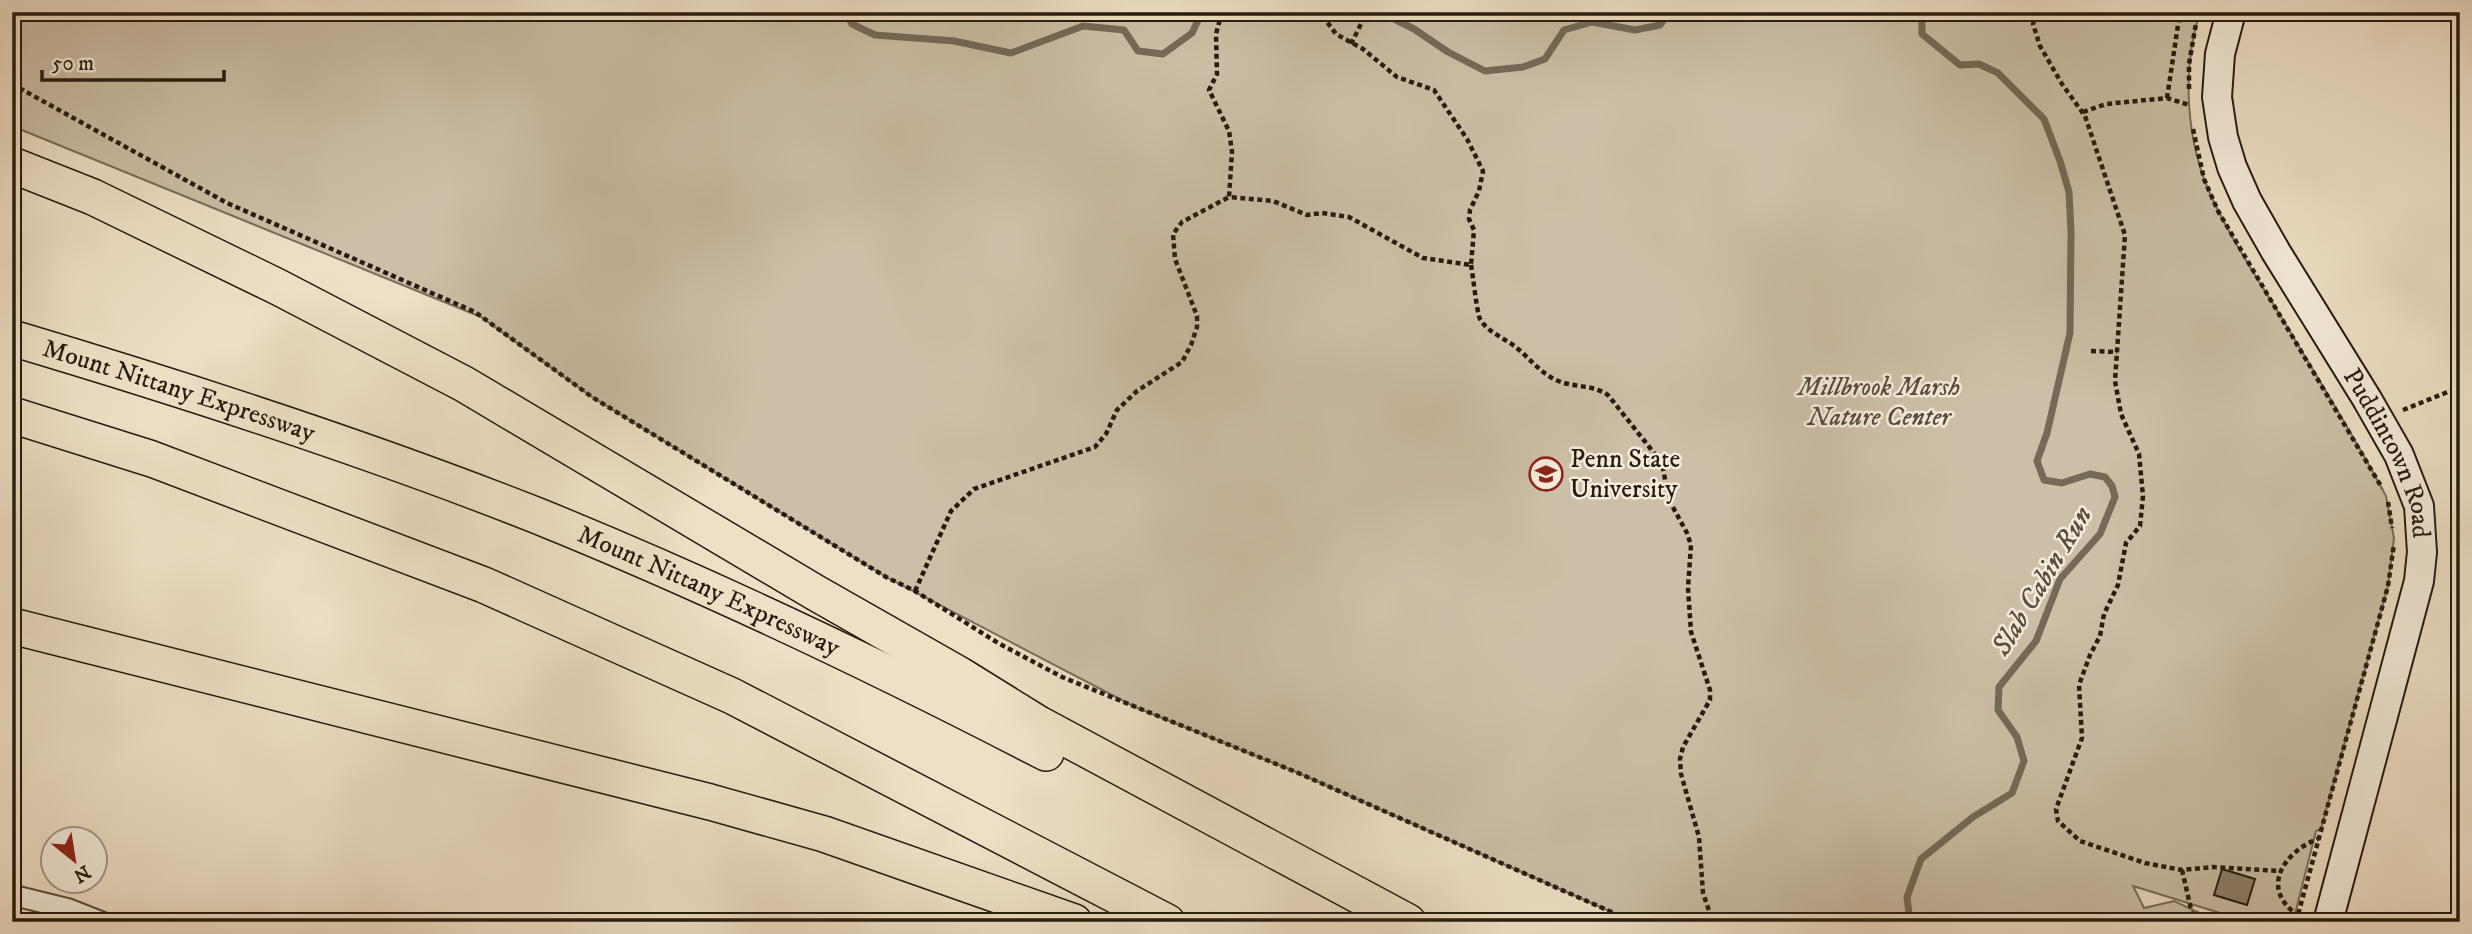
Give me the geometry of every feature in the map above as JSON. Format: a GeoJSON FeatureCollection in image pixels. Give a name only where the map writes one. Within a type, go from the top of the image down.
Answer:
{"type":"FeatureCollection","features":[{"type":"Feature","properties":{"kind":"highway"},"geometry":{"type":"LineString","coordinates":[[12,164],[105,203],[464,384],[1039,724],[1408,922]]}},
{"type":"Feature","properties":{"kind":"highway","name":"Mount Nittany Expressway"},"geometry":{"type":"LineString","coordinates":[[12,338],[159,382],[329,438],[537,516],[657,566],[822,641],[1372,922]]}},
{"type":"Feature","properties":{"kind":"highway"},"geometry":{"type":"LineString","coordinates":[[12,415],[152,459],[484,585],[732,696],[1167,922]]}},
{"type":"Feature","properties":{"kind":"highway"},"geometry":{"type":"LineString","coordinates":[[12,626],[710,802],[799,827],[1074,922]]}},
{"type":"Feature","properties":{"kind":"street","name":"Puddintown Road"},"geometry":{"type":"LineString","coordinates":[[2231,12],[2220,54],[2217,97],[2223,137],[2232,166],[2247,201],[2276,252],[2367,398],[2399,455],[2419,506],[2422,552],[2419,581],[2349,841],[2318,920]]}},
{"type":"Feature","properties":{"kind":"street"},"geometry":{"type":"LineString","coordinates":[[12,895],[69,909],[102,922]]}},
{"type":"Feature","properties":{"kind":"path"},"geometry":{"type":"LineString","coordinates":[[1222,12],[1216,34],[1217,74],[1209,90],[1228,131],[1232,152],[1229,197]]}},
{"type":"Feature","properties":{"kind":"path"},"geometry":{"type":"LineString","coordinates":[[1317,12],[1351,44],[1371,55],[1397,77],[1434,90],[1475,152],[1483,171],[1469,219],[1474,230],[1471,265],[1478,317],[1485,326],[1517,348],[1534,366],[1557,381],[1585,386],[1608,395],[1662,463],[1669,500],[1691,545],[1688,588],[1690,632],[1710,690],[1710,700],[1683,747],[1680,759],[1681,774],[1699,836],[1703,893],[1713,922]]}},
{"type":"Feature","properties":{"kind":"path"},"geometry":{"type":"LineString","coordinates":[[1351,44],[1367,12]]}},
{"type":"Feature","properties":{"kind":"path"},"geometry":{"type":"LineString","coordinates":[[2036,12],[2033,24],[2041,55],[2083,112],[2125,235],[2116,393],[2121,414],[2141,463],[2142,518],[2140,526],[2126,543],[2118,585],[2104,614],[2100,636],[2079,685],[2082,738],[2056,809],[2057,819],[2063,828],[2080,841],[2145,863],[2182,870],[2213,867],[2281,871]]}},
{"type":"Feature","properties":{"kind":"path"},"geometry":{"type":"LineString","coordinates":[[2167,98],[2180,12]]}},
{"type":"Feature","properties":{"kind":"path"},"geometry":{"type":"LineString","coordinates":[[12,84],[227,203],[475,312],[592,397],[886,577],[915,591],[998,643],[1062,677],[1296,772],[1634,922]]}},
{"type":"Feature","properties":{"kind":"path"},"geometry":{"type":"LineString","coordinates":[[2083,112],[2106,104],[2167,98],[2189,105]]}},
{"type":"Feature","properties":{"kind":"path"},"geometry":{"type":"LineString","coordinates":[[915,591],[951,511],[974,489],[1095,447],[1106,434],[1117,410],[1137,391],[1182,362],[1194,336],[1197,316],[1175,259],[1173,234],[1182,222],[1229,197],[1273,201],[1307,215],[1349,216],[1423,258],[1471,265]]}},
{"type":"Feature","properties":{"kind":"path"},"geometry":{"type":"LineString","coordinates":[[2091,351],[2117,352]]}},
{"type":"Feature","properties":{"kind":"path"},"geometry":{"type":"LineString","coordinates":[[2397,413],[2460,387]]}},
{"type":"Feature","properties":{"kind":"path"},"geometry":{"type":"LineString","coordinates":[[2295,922],[2388,586],[2395,538],[2386,496],[2354,439]]}},
{"type":"Feature","properties":{"kind":"path"},"geometry":{"type":"LineString","coordinates":[[2318,920],[2297,915],[2280,896],[2277,881],[2283,864],[2297,850],[2319,838],[2349,841]]}},
{"type":"Feature","properties":{"kind":"path"},"geometry":{"type":"LineString","coordinates":[[2182,870],[2194,922]]}},
{"type":"Feature","properties":{"kind":"green space","name":"Millbrook Marsh Nature Center"},"geometry":{"type":"Polygon","coordinates":[[[12,12],[2200,12],[2190,58],[2189,107],[2204,178],[2238,246],[2386,496],[2394,538],[2388,586],[2321,829],[2316,831],[2293,922],[2249,922],[2133,886],[2144,908],[2174,901],[2219,922],[1634,922],[1296,772],[1135,707],[886,577],[592,397],[481,317],[12,126],[12,12]]]}},
{"type":"Feature","properties":{"kind":"building"},"geometry":{"type":"Polygon","coordinates":[[[2222,869],[2255,879],[2247,905],[2214,895],[2222,869]]]}},
{"type":"Feature","properties":{"kind":"waterway","name":"Slab Cabin Run"},"geometry":{"type":"LineString","coordinates":[[845,12],[852,24],[875,35],[954,41],[1011,53],[1083,26],[1124,30],[1138,51],[1163,54],[1192,33],[1202,12]]}},
{"type":"Feature","properties":{"kind":"waterway","name":"Slab Cabin Run"},"geometry":{"type":"LineString","coordinates":[[1380,12],[1485,71],[1523,67],[1545,59],[1564,30],[1592,22],[1635,30],[1660,25],[1669,12]]}},
{"type":"Feature","properties":{"kind":"waterway","name":"Slab Cabin Run"},"geometry":{"type":"LineString","coordinates":[[1910,922],[1907,897],[1921,859],[1973,817],[2012,793],[2024,761],[2017,737],[1998,710],[1999,687],[2036,641],[2060,579],[2100,534],[2115,497],[2112,486],[2105,477],[2090,474],[2062,483],[2044,480],[2037,461],[2047,433],[2070,333],[2069,192],[2044,119],[1998,73],[1979,64],[1960,65],[1922,34],[1922,12]]}},
{"type":"Feature","properties":{"kind":"place","name":"Penn State University"},"geometry":{"type":"Point","coordinates":[1546,474]}}]}
